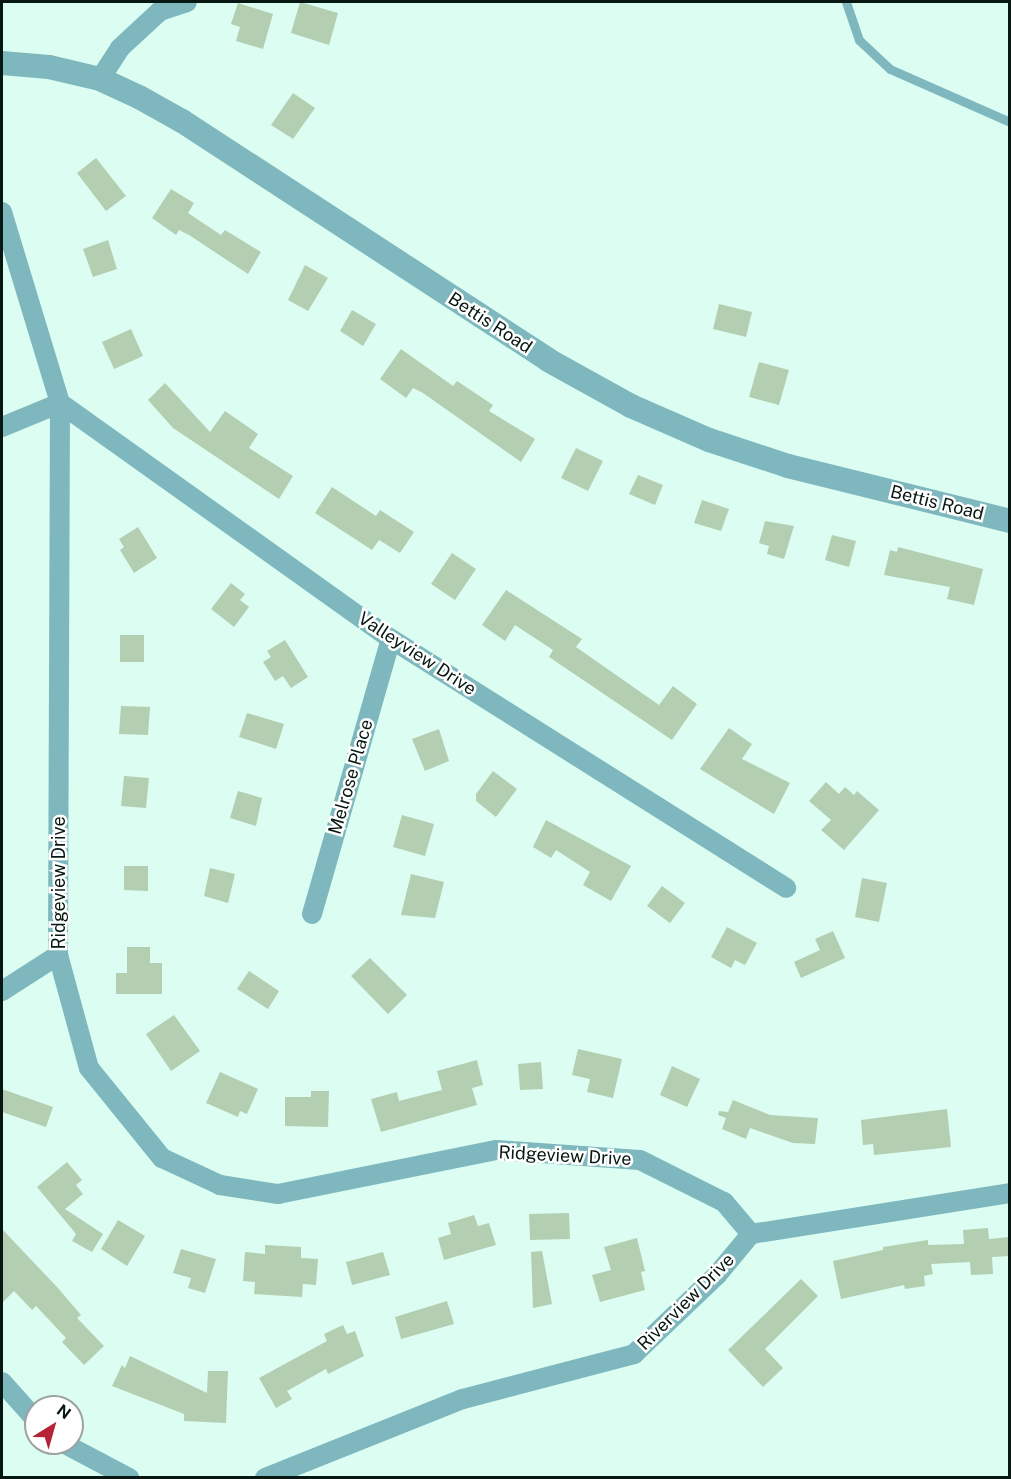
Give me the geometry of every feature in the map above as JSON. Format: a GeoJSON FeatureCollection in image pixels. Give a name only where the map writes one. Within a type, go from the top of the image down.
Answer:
{"type":"FeatureCollection","features":[{"type":"Feature","properties":{"kind":"street"},"geometry":{"type":"LineString","coordinates":[[100,79],[120,48],[160,11],[187,2]]}},
{"type":"Feature","properties":{"kind":"street","name":"Bettis Road"},"geometry":{"type":"LineString","coordinates":[[2,63],[49,67],[100,79],[182,121],[548,360],[632,406],[709,440],[788,466],[1010,521]]}},
{"type":"Feature","properties":{"kind":"street","name":"Ridgeview Drive"},"geometry":{"type":"LineString","coordinates":[[2,212],[60,403],[58,955],[89,1068],[162,1158],[220,1185],[278,1194],[497,1150],[640,1160],[724,1202],[751,1234]]}},
{"type":"Feature","properties":{"kind":"street"},"geometry":{"type":"LineString","coordinates":[[2,427],[60,403]]}},
{"type":"Feature","properties":{"kind":"street","name":"Valleyview Drive"},"geometry":{"type":"LineString","coordinates":[[60,403],[391,639],[786,888]]}},
{"type":"Feature","properties":{"kind":"street","name":"Melrose Place"},"geometry":{"type":"LineString","coordinates":[[312,914],[391,639]]}},
{"type":"Feature","properties":{"kind":"street"},"geometry":{"type":"LineString","coordinates":[[2,991],[58,955]]}},
{"type":"Feature","properties":{"kind":"street"},"geometry":{"type":"LineString","coordinates":[[751,1234],[1010,1193]]}},
{"type":"Feature","properties":{"kind":"street","name":"Riverview Drive"},"geometry":{"type":"LineString","coordinates":[[265,1478],[463,1399],[634,1354],[717,1275],[751,1234]]}},
{"type":"Feature","properties":{"kind":"street"},"geometry":{"type":"LineString","coordinates":[[2,1382],[24,1407]]}},
{"type":"Feature","properties":{"kind":"street"},"geometry":{"type":"LineString","coordinates":[[84,1454],[129,1478]]}},
{"type":"Feature","properties":{"kind":"lane"},"geometry":{"type":"LineString","coordinates":[[846,2],[859,40],[890,69],[1010,122]]}},
{"type":"Feature","properties":{"kind":"building"},"geometry":{"type":"Polygon","coordinates":[[[300,2],[338,13],[329,45],[291,33],[300,2]]]}},
{"type":"Feature","properties":{"kind":"building"},"geometry":{"type":"Polygon","coordinates":[[[238,3],[273,14],[263,49],[236,41],[240,27],[231,24],[238,3]]]}},
{"type":"Feature","properties":{"kind":"building"},"geometry":{"type":"Polygon","coordinates":[[[293,93],[315,108],[293,139],[271,125],[293,93]]]}},
{"type":"Feature","properties":{"kind":"building"},"geometry":{"type":"Polygon","coordinates":[[[96,158],[126,196],[106,211],[77,173],[96,158]]]}},
{"type":"Feature","properties":{"kind":"building"},"geometry":{"type":"Polygon","coordinates":[[[171,189],[194,203],[188,213],[221,235],[225,230],[261,252],[248,274],[189,235],[179,230],[176,235],[152,218],[171,189]]]}},
{"type":"Feature","properties":{"kind":"building"},"geometry":{"type":"Polygon","coordinates":[[[108,240],[117,269],[93,277],[83,249],[108,240]]]}},
{"type":"Feature","properties":{"kind":"building"},"geometry":{"type":"Polygon","coordinates":[[[305,265],[328,278],[308,311],[288,300],[305,265]]]}},
{"type":"Feature","properties":{"kind":"building"},"geometry":{"type":"Polygon","coordinates":[[[719,304],[752,312],[746,337],[713,329],[719,304]]]}},
{"type":"Feature","properties":{"kind":"building"},"geometry":{"type":"Polygon","coordinates":[[[352,310],[376,324],[363,346],[340,331],[352,310]]]}},
{"type":"Feature","properties":{"kind":"building"},"geometry":{"type":"Polygon","coordinates":[[[131,329],[143,356],[114,369],[102,342],[131,329]]]}},
{"type":"Feature","properties":{"kind":"building"},"geometry":{"type":"Polygon","coordinates":[[[401,349],[453,386],[457,381],[493,405],[489,411],[535,439],[521,462],[423,393],[413,388],[406,398],[380,379],[401,349]]]}},
{"type":"Feature","properties":{"kind":"building"},"geometry":{"type":"Polygon","coordinates":[[[759,362],[789,370],[779,405],[749,397],[759,362]]]}},
{"type":"Feature","properties":{"kind":"building"},"geometry":{"type":"Polygon","coordinates":[[[165,383],[210,432],[225,411],[258,434],[249,448],[293,476],[279,499],[173,428],[148,400],[165,383]]]}},
{"type":"Feature","properties":{"kind":"building"},"geometry":{"type":"Polygon","coordinates":[[[576,448],[603,461],[588,491],[561,478],[576,448]]]}},
{"type":"Feature","properties":{"kind":"building"},"geometry":{"type":"Polygon","coordinates":[[[638,475],[663,485],[655,505],[629,494],[638,475]]]}},
{"type":"Feature","properties":{"kind":"building"},"geometry":{"type":"Polygon","coordinates":[[[332,487],[376,516],[380,510],[414,532],[400,553],[379,540],[372,550],[315,513],[332,487]]]}},
{"type":"Feature","properties":{"kind":"building"},"geometry":{"type":"Polygon","coordinates":[[[702,500],[729,509],[721,531],[694,523],[702,500]]]}},
{"type":"Feature","properties":{"kind":"building"},"geometry":{"type":"Polygon","coordinates":[[[765,521],[794,526],[784,559],[767,554],[769,546],[759,543],[765,521]]]}},
{"type":"Feature","properties":{"kind":"building"},"geometry":{"type":"Polygon","coordinates":[[[138,527],[157,558],[134,573],[120,550],[124,547],[119,539],[138,527]]]}},
{"type":"Feature","properties":{"kind":"building"},"geometry":{"type":"Polygon","coordinates":[[[832,535],[856,541],[849,567],[825,560],[832,535]]]}},
{"type":"Feature","properties":{"kind":"building"},"geometry":{"type":"Polygon","coordinates":[[[898,547],[983,569],[974,605],[947,599],[950,587],[884,575],[890,550],[897,552],[898,547]]]}},
{"type":"Feature","properties":{"kind":"building"},"geometry":{"type":"Polygon","coordinates":[[[452,553],[476,569],[455,600],[431,584],[452,553]]]}},
{"type":"Feature","properties":{"kind":"building"},"geometry":{"type":"Polygon","coordinates":[[[231,583],[245,594],[240,600],[249,607],[234,627],[211,609],[231,583]]]}},
{"type":"Feature","properties":{"kind":"building"},"geometry":{"type":"Polygon","coordinates":[[[506,590],[582,639],[576,647],[659,705],[673,686],[697,704],[672,740],[549,657],[553,650],[515,625],[505,641],[482,625],[506,590]]]}},
{"type":"Feature","properties":{"kind":"building"},"geometry":{"type":"Polygon","coordinates":[[[120,635],[144,635],[144,662],[120,662],[120,635]]]}},
{"type":"Feature","properties":{"kind":"building"},"geometry":{"type":"Polygon","coordinates":[[[285,640],[308,677],[291,688],[283,676],[275,681],[263,662],[271,657],[267,651],[285,640]]]}},
{"type":"Feature","properties":{"kind":"building"},"geometry":{"type":"Polygon","coordinates":[[[121,706],[150,707],[148,735],[119,734],[121,706]]]}},
{"type":"Feature","properties":{"kind":"building"},"geometry":{"type":"Polygon","coordinates":[[[247,713],[284,724],[276,749],[239,737],[247,713]]]}},
{"type":"Feature","properties":{"kind":"building"},"geometry":{"type":"Polygon","coordinates":[[[729,728],[752,744],[742,759],[790,783],[774,814],[700,769],[729,728]]]}},
{"type":"Feature","properties":{"kind":"building"},"geometry":{"type":"Polygon","coordinates":[[[439,729],[449,761],[425,771],[412,739],[439,729]]]}},
{"type":"Feature","properties":{"kind":"building"},"geometry":{"type":"Polygon","coordinates":[[[493,771],[517,789],[496,817],[476,801],[476,794],[493,771]]]}},
{"type":"Feature","properties":{"kind":"building"},"geometry":{"type":"Polygon","coordinates":[[[124,776],[149,778],[146,808],[121,806],[124,776]]]}},
{"type":"Feature","properties":{"kind":"building"},"geometry":{"type":"Polygon","coordinates":[[[826,782],[839,794],[845,787],[854,795],[857,791],[879,810],[844,850],[821,830],[831,820],[809,801],[826,782]]]}},
{"type":"Feature","properties":{"kind":"building"},"geometry":{"type":"Polygon","coordinates":[[[238,791],[262,798],[256,826],[230,818],[238,791]]]}},
{"type":"Feature","properties":{"kind":"building"},"geometry":{"type":"Polygon","coordinates":[[[402,815],[434,824],[425,856],[393,847],[402,815]]]}},
{"type":"Feature","properties":{"kind":"building"},"geometry":{"type":"Polygon","coordinates":[[[546,820],[631,866],[611,901],[583,885],[590,872],[556,850],[551,858],[533,847],[546,820]]]}},
{"type":"Feature","properties":{"kind":"building"},"geometry":{"type":"Polygon","coordinates":[[[124,866],[148,866],[148,891],[124,890],[124,866]]]}},
{"type":"Feature","properties":{"kind":"building"},"geometry":{"type":"Polygon","coordinates":[[[210,868],[235,874],[228,903],[204,896],[210,868]]]}},
{"type":"Feature","properties":{"kind":"building"},"geometry":{"type":"Polygon","coordinates":[[[411,874],[444,882],[435,918],[401,915],[411,874]]]}},
{"type":"Feature","properties":{"kind":"building"},"geometry":{"type":"Polygon","coordinates":[[[862,878],[887,883],[879,922],[855,917],[862,878]]]}},
{"type":"Feature","properties":{"kind":"building"},"geometry":{"type":"Polygon","coordinates":[[[662,886],[685,903],[670,923],[647,906],[662,886]]]}},
{"type":"Feature","properties":{"kind":"building"},"geometry":{"type":"Polygon","coordinates":[[[727,927],[757,943],[745,965],[735,960],[731,968],[711,957],[727,927]]]}},
{"type":"Feature","properties":{"kind":"building"},"geometry":{"type":"Polygon","coordinates":[[[833,931],[845,958],[801,978],[794,962],[820,950],[815,939],[833,931]]]}},
{"type":"Feature","properties":{"kind":"building"},"geometry":{"type":"Polygon","coordinates":[[[127,947],[150,947],[150,963],[162,963],[162,994],[116,994],[116,973],[127,973],[127,947]]]}},
{"type":"Feature","properties":{"kind":"building"},"geometry":{"type":"Polygon","coordinates":[[[370,958],[407,995],[388,1014],[351,976],[370,958]]]}},
{"type":"Feature","properties":{"kind":"building"},"geometry":{"type":"Polygon","coordinates":[[[249,971],[279,991],[268,1009],[237,989],[249,971]]]}},
{"type":"Feature","properties":{"kind":"building"},"geometry":{"type":"Polygon","coordinates":[[[174,1015],[200,1051],[171,1071],[146,1034],[174,1015]]]}},
{"type":"Feature","properties":{"kind":"building"},"geometry":{"type":"Polygon","coordinates":[[[578,1049],[622,1059],[613,1098],[587,1092],[590,1079],[572,1075],[578,1049]]]}},
{"type":"Feature","properties":{"kind":"building"},"geometry":{"type":"Polygon","coordinates":[[[477,1060],[483,1085],[472,1088],[477,1105],[381,1132],[371,1099],[397,1092],[399,1101],[442,1090],[437,1071],[477,1060]]]}},
{"type":"Feature","properties":{"kind":"building"},"geometry":{"type":"Polygon","coordinates":[[[541,1062],[543,1089],[520,1090],[518,1064],[541,1062]]]}},
{"type":"Feature","properties":{"kind":"building"},"geometry":{"type":"Polygon","coordinates":[[[672,1066],[700,1079],[687,1107],[660,1095],[672,1066]]]}},
{"type":"Feature","properties":{"kind":"building"},"geometry":{"type":"Polygon","coordinates":[[[220,1072],[258,1089],[247,1114],[240,1111],[238,1117],[206,1103],[220,1072]]]}},
{"type":"Feature","properties":{"kind":"building"},"geometry":{"type":"Polygon","coordinates":[[[2,1089],[53,1107],[46,1127],[2,1112],[2,1089]]]}},
{"type":"Feature","properties":{"kind":"building"},"geometry":{"type":"Polygon","coordinates":[[[311,1091],[329,1091],[328,1127],[285,1126],[285,1097],[311,1097],[311,1091]]]}},
{"type":"Feature","properties":{"kind":"building"},"geometry":{"type":"Polygon","coordinates":[[[733,1100],[770,1115],[818,1118],[815,1144],[793,1143],[750,1128],[746,1139],[722,1129],[726,1118],[718,1115],[719,1111],[728,1112],[733,1100]]]}},
{"type":"Feature","properties":{"kind":"building"},"geometry":{"type":"Polygon","coordinates":[[[947,1109],[951,1147],[874,1155],[873,1144],[863,1145],[861,1120],[947,1109]]]}},
{"type":"Feature","properties":{"kind":"building"},"geometry":{"type":"Polygon","coordinates":[[[67,1162],[82,1180],[76,1185],[83,1194],[65,1209],[103,1234],[92,1252],[72,1241],[76,1234],[37,1187],[67,1162]]]}},
{"type":"Feature","properties":{"kind":"building"},"geometry":{"type":"Polygon","coordinates":[[[569,1213],[570,1239],[530,1240],[529,1214],[569,1213]]]}},
{"type":"Feature","properties":{"kind":"building"},"geometry":{"type":"Polygon","coordinates":[[[474,1215],[478,1226],[489,1223],[496,1245],[444,1260],[438,1238],[451,1234],[448,1223],[474,1215]]]}},
{"type":"Feature","properties":{"kind":"building"},"geometry":{"type":"Polygon","coordinates":[[[118,1220],[145,1236],[127,1266],[101,1249],[118,1220]]]}},
{"type":"Feature","properties":{"kind":"building"},"geometry":{"type":"Polygon","coordinates":[[[988,1228],[989,1239],[1010,1237],[1010,1256],[992,1257],[993,1274],[971,1275],[970,1262],[931,1264],[933,1274],[924,1276],[925,1286],[905,1289],[904,1285],[841,1299],[833,1261],[883,1250],[883,1247],[928,1240],[928,1245],[964,1244],[963,1230],[988,1228]]]}},
{"type":"Feature","properties":{"kind":"building"},"geometry":{"type":"Polygon","coordinates":[[[2,1229],[57,1287],[81,1315],[77,1318],[104,1346],[84,1365],[62,1342],[66,1338],[36,1306],[32,1310],[14,1291],[2,1303],[2,1229]]]}},
{"type":"Feature","properties":{"kind":"building"},"geometry":{"type":"Polygon","coordinates":[[[637,1238],[645,1271],[641,1272],[645,1290],[600,1302],[592,1275],[611,1270],[604,1247],[637,1238]]]}},
{"type":"Feature","properties":{"kind":"building"},"geometry":{"type":"Polygon","coordinates":[[[265,1245],[301,1247],[301,1258],[318,1259],[316,1285],[303,1284],[302,1297],[254,1294],[255,1282],[243,1281],[245,1252],[265,1254],[265,1245]]]}},
{"type":"Feature","properties":{"kind":"building"},"geometry":{"type":"Polygon","coordinates":[[[181,1249],[216,1259],[205,1293],[188,1288],[191,1278],[173,1273],[181,1249]]]}},
{"type":"Feature","properties":{"kind":"building"},"geometry":{"type":"Polygon","coordinates":[[[542,1251],[552,1304],[533,1308],[531,1252],[542,1251]]]}},
{"type":"Feature","properties":{"kind":"building"},"geometry":{"type":"Polygon","coordinates":[[[383,1252],[390,1275],[352,1285],[346,1262],[383,1252]]]}},
{"type":"Feature","properties":{"kind":"building"},"geometry":{"type":"Polygon","coordinates":[[[801,1279],[818,1296],[765,1349],[783,1368],[763,1387],[728,1350],[801,1279]]]}},
{"type":"Feature","properties":{"kind":"building"},"geometry":{"type":"Polygon","coordinates":[[[447,1301],[454,1324],[401,1339],[395,1317],[447,1301]]]}},
{"type":"Feature","properties":{"kind":"building"},"geometry":{"type":"Polygon","coordinates":[[[343,1325],[347,1334],[355,1331],[364,1356],[328,1374],[326,1369],[287,1391],[292,1399],[276,1408],[259,1378],[327,1341],[324,1334],[343,1325]]]}},
{"type":"Feature","properties":{"kind":"building"},"geometry":{"type":"Polygon","coordinates":[[[130,1356],[207,1393],[208,1371],[228,1371],[226,1423],[184,1421],[184,1414],[112,1386],[122,1365],[125,1368],[130,1356]]]}}]}
